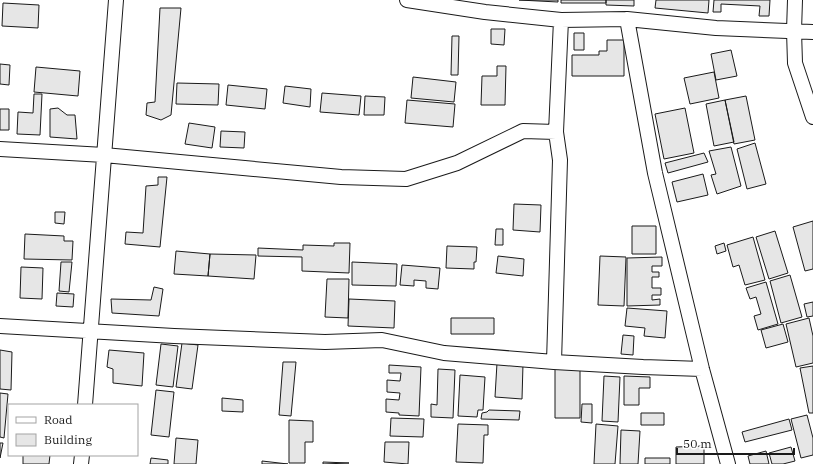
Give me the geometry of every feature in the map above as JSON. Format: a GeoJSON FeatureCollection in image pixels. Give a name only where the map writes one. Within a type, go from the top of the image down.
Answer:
{"type":"FeatureCollection","features":[{"type":"Feature","properties":{"kind":"street"},"geometry":{"type":"LineString","coordinates":[[86,404],[116,0]]}},
{"type":"Feature","properties":{"kind":"street"},"geometry":{"type":"LineString","coordinates":[[407,0],[485,12],[561,20],[627,19],[716,28],[813,32]]}},
{"type":"Feature","properties":{"kind":"street"},"geometry":{"type":"LineString","coordinates":[[795,0],[795,62],[813,117]]}},
{"type":"Feature","properties":{"kind":"street"},"geometry":{"type":"LineString","coordinates":[[627,19],[655,173],[702,369],[728,464]]}},
{"type":"Feature","properties":{"kind":"street"},"geometry":{"type":"LineString","coordinates":[[554,362],[560,160],[556,132],[561,20]]}},
{"type":"Feature","properties":{"kind":"street"},"geometry":{"type":"LineString","coordinates":[[0,149],[104,155],[341,177],[406,179],[457,163],[523,130],[556,132]]}},
{"type":"Feature","properties":{"kind":"street"},"geometry":{"type":"LineString","coordinates":[[0,326],[174,336],[325,342],[382,340],[444,353],[554,362],[702,369]]}},
{"type":"Feature","properties":{"kind":"building"},"geometry":{"type":"Polygon","coordinates":[[[519,0],[558,0],[558,2],[519,0]]]}},
{"type":"Feature","properties":{"kind":"building"},"geometry":{"type":"Polygon","coordinates":[[[561,0],[606,0],[606,3],[561,3],[561,0]]]}},
{"type":"Feature","properties":{"kind":"building"},"geometry":{"type":"Polygon","coordinates":[[[606,0],[634,0],[634,6],[606,5],[606,0]]]}},
{"type":"Feature","properties":{"kind":"building"},"geometry":{"type":"Polygon","coordinates":[[[656,0],[709,0],[708,13],[655,8],[656,0]]]}},
{"type":"Feature","properties":{"kind":"building"},"geometry":{"type":"Polygon","coordinates":[[[714,0],[770,0],[769,16],[759,16],[760,6],[721,4],[721,12],[713,12],[714,0]]]}},
{"type":"Feature","properties":{"kind":"building"},"geometry":{"type":"Polygon","coordinates":[[[3,3],[39,5],[38,28],[2,26],[3,3]]]}},
{"type":"Feature","properties":{"kind":"building"},"geometry":{"type":"Polygon","coordinates":[[[160,8],[181,8],[171,115],[161,120],[146,115],[147,103],[155,102],[160,8]]]}},
{"type":"Feature","properties":{"kind":"building"},"geometry":{"type":"Polygon","coordinates":[[[491,29],[505,29],[504,45],[491,44],[491,29]]]}},
{"type":"Feature","properties":{"kind":"building"},"geometry":{"type":"Polygon","coordinates":[[[574,33],[584,33],[584,50],[574,50],[574,33]]]}},
{"type":"Feature","properties":{"kind":"building"},"geometry":{"type":"Polygon","coordinates":[[[452,36],[459,36],[458,75],[451,75],[452,36]]]}},
{"type":"Feature","properties":{"kind":"building"},"geometry":{"type":"Polygon","coordinates":[[[607,40],[624,40],[624,76],[572,76],[572,55],[599,55],[599,51],[607,51],[607,40]]]}},
{"type":"Feature","properties":{"kind":"building"},"geometry":{"type":"Polygon","coordinates":[[[731,50],[737,76],[716,80],[711,54],[731,50]]]}},
{"type":"Feature","properties":{"kind":"building"},"geometry":{"type":"Polygon","coordinates":[[[0,64],[10,65],[9,85],[0,84],[0,64]]]}},
{"type":"Feature","properties":{"kind":"building"},"geometry":{"type":"Polygon","coordinates":[[[497,66],[506,66],[505,105],[481,105],[482,76],[497,76],[497,66]]]}},
{"type":"Feature","properties":{"kind":"building"},"geometry":{"type":"Polygon","coordinates":[[[36,67],[80,71],[78,96],[34,92],[36,67]]]}},
{"type":"Feature","properties":{"kind":"building"},"geometry":{"type":"Polygon","coordinates":[[[714,72],[719,98],[690,104],[684,78],[714,72]]]}},
{"type":"Feature","properties":{"kind":"building"},"geometry":{"type":"Polygon","coordinates":[[[413,77],[456,82],[454,102],[411,98],[413,77]]]}},
{"type":"Feature","properties":{"kind":"building"},"geometry":{"type":"Polygon","coordinates":[[[177,83],[219,84],[218,105],[176,104],[177,83]]]}},
{"type":"Feature","properties":{"kind":"building"},"geometry":{"type":"Polygon","coordinates":[[[228,85],[267,89],[265,109],[226,105],[228,85]]]}},
{"type":"Feature","properties":{"kind":"building"},"geometry":{"type":"Polygon","coordinates":[[[285,86],[311,89],[310,107],[283,103],[285,86]]]}},
{"type":"Feature","properties":{"kind":"building"},"geometry":{"type":"Polygon","coordinates":[[[322,93],[361,96],[359,115],[320,112],[322,93]]]}},
{"type":"Feature","properties":{"kind":"building"},"geometry":{"type":"Polygon","coordinates":[[[34,94],[42,94],[40,135],[17,134],[18,112],[33,113],[34,94]]]}},
{"type":"Feature","properties":{"kind":"building"},"geometry":{"type":"Polygon","coordinates":[[[365,96],[385,97],[384,115],[364,115],[365,96]]]}},
{"type":"Feature","properties":{"kind":"building"},"geometry":{"type":"Polygon","coordinates":[[[746,96],[755,140],[734,144],[725,100],[746,96]]]}},
{"type":"Feature","properties":{"kind":"building"},"geometry":{"type":"Polygon","coordinates":[[[407,100],[455,104],[453,127],[405,123],[407,100]]]}},
{"type":"Feature","properties":{"kind":"building"},"geometry":{"type":"Polygon","coordinates":[[[725,100],[734,142],[714,146],[706,104],[725,100]]]}},
{"type":"Feature","properties":{"kind":"building"},"geometry":{"type":"Polygon","coordinates":[[[58,108],[67,115],[75,115],[77,139],[50,137],[50,109],[58,108]]]}},
{"type":"Feature","properties":{"kind":"building"},"geometry":{"type":"Polygon","coordinates":[[[685,108],[694,153],[664,159],[655,114],[685,108]]]}},
{"type":"Feature","properties":{"kind":"building"},"geometry":{"type":"Polygon","coordinates":[[[0,109],[9,109],[9,130],[0,130],[0,109]]]}},
{"type":"Feature","properties":{"kind":"building"},"geometry":{"type":"Polygon","coordinates":[[[189,123],[215,127],[212,148],[185,144],[189,123]]]}},
{"type":"Feature","properties":{"kind":"building"},"geometry":{"type":"Polygon","coordinates":[[[221,131],[245,132],[244,148],[220,147],[221,131]]]}},
{"type":"Feature","properties":{"kind":"building"},"geometry":{"type":"Polygon","coordinates":[[[755,143],[766,184],[747,189],[737,149],[755,143]]]}},
{"type":"Feature","properties":{"kind":"building"},"geometry":{"type":"Polygon","coordinates":[[[731,147],[741,186],[717,194],[711,175],[716,174],[709,151],[731,147]]]}},
{"type":"Feature","properties":{"kind":"building"},"geometry":{"type":"Polygon","coordinates":[[[704,153],[708,162],[668,173],[665,163],[704,153]]]}},
{"type":"Feature","properties":{"kind":"building"},"geometry":{"type":"Polygon","coordinates":[[[703,174],[708,195],[677,202],[672,182],[703,174]]]}},
{"type":"Feature","properties":{"kind":"building"},"geometry":{"type":"Polygon","coordinates":[[[158,177],[167,177],[160,247],[125,244],[126,232],[143,233],[146,186],[158,185],[158,177]]]}},
{"type":"Feature","properties":{"kind":"building"},"geometry":{"type":"Polygon","coordinates":[[[514,204],[541,205],[540,232],[513,230],[514,204]]]}},
{"type":"Feature","properties":{"kind":"building"},"geometry":{"type":"Polygon","coordinates":[[[55,212],[65,212],[64,224],[55,223],[55,212]]]}},
{"type":"Feature","properties":{"kind":"building"},"geometry":{"type":"Polygon","coordinates":[[[813,221],[813,269],[805,271],[793,227],[813,221]]]}},
{"type":"Feature","properties":{"kind":"building"},"geometry":{"type":"Polygon","coordinates":[[[632,226],[656,226],[656,254],[632,254],[632,226]]]}},
{"type":"Feature","properties":{"kind":"building"},"geometry":{"type":"Polygon","coordinates":[[[496,229],[503,229],[503,245],[495,245],[496,229]]]}},
{"type":"Feature","properties":{"kind":"building"},"geometry":{"type":"Polygon","coordinates":[[[775,231],[788,273],[769,279],[756,237],[775,231]]]}},
{"type":"Feature","properties":{"kind":"building"},"geometry":{"type":"Polygon","coordinates":[[[25,234],[64,236],[64,241],[73,241],[72,260],[24,259],[25,234]]]}},
{"type":"Feature","properties":{"kind":"building"},"geometry":{"type":"Polygon","coordinates":[[[753,237],[765,280],[745,285],[739,265],[733,267],[727,245],[753,237]]]}},
{"type":"Feature","properties":{"kind":"building"},"geometry":{"type":"Polygon","coordinates":[[[334,243],[350,243],[349,273],[302,271],[302,257],[258,256],[258,248],[303,250],[303,245],[334,246],[334,243]]]}},
{"type":"Feature","properties":{"kind":"building"},"geometry":{"type":"Polygon","coordinates":[[[724,243],[726,251],[717,254],[715,246],[724,243]]]}},
{"type":"Feature","properties":{"kind":"building"},"geometry":{"type":"Polygon","coordinates":[[[447,246],[477,247],[474,269],[446,268],[447,246]]]}},
{"type":"Feature","properties":{"kind":"building"},"geometry":{"type":"Polygon","coordinates":[[[176,251],[210,254],[208,276],[174,274],[176,251]]]}},
{"type":"Feature","properties":{"kind":"building"},"geometry":{"type":"Polygon","coordinates":[[[210,254],[256,255],[254,279],[208,276],[210,254]]]}},
{"type":"Feature","properties":{"kind":"building"},"geometry":{"type":"Polygon","coordinates":[[[498,256],[524,259],[523,276],[496,273],[498,256]]]}},
{"type":"Feature","properties":{"kind":"building"},"geometry":{"type":"Polygon","coordinates":[[[600,256],[626,257],[624,306],[598,305],[600,256]]]}},
{"type":"Feature","properties":{"kind":"building"},"geometry":{"type":"Polygon","coordinates":[[[662,257],[662,266],[652,266],[652,272],[659,272],[659,277],[652,277],[652,288],[661,288],[661,295],[652,295],[652,300],[660,299],[660,305],[627,306],[627,258],[662,257]]]}},
{"type":"Feature","properties":{"kind":"building"},"geometry":{"type":"Polygon","coordinates":[[[61,262],[72,262],[69,292],[59,291],[61,262]]]}},
{"type":"Feature","properties":{"kind":"building"},"geometry":{"type":"Polygon","coordinates":[[[352,262],[397,264],[396,286],[352,285],[352,262]]]}},
{"type":"Feature","properties":{"kind":"building"},"geometry":{"type":"Polygon","coordinates":[[[402,265],[440,268],[438,289],[426,288],[426,281],[414,280],[414,286],[400,285],[402,265]]]}},
{"type":"Feature","properties":{"kind":"building"},"geometry":{"type":"Polygon","coordinates":[[[21,267],[43,268],[42,299],[20,298],[21,267]]]}},
{"type":"Feature","properties":{"kind":"building"},"geometry":{"type":"Polygon","coordinates":[[[790,275],[802,317],[781,323],[770,281],[790,275]]]}},
{"type":"Feature","properties":{"kind":"building"},"geometry":{"type":"Polygon","coordinates":[[[327,279],[349,279],[348,318],[325,317],[327,279]]]}},
{"type":"Feature","properties":{"kind":"building"},"geometry":{"type":"Polygon","coordinates":[[[766,282],[778,324],[758,330],[754,316],[761,314],[756,297],[750,299],[746,288],[766,282]]]}},
{"type":"Feature","properties":{"kind":"building"},"geometry":{"type":"Polygon","coordinates":[[[154,287],[163,289],[159,316],[112,313],[111,299],[151,300],[154,287]]]}},
{"type":"Feature","properties":{"kind":"building"},"geometry":{"type":"Polygon","coordinates":[[[57,293],[74,294],[73,307],[56,306],[57,293]]]}},
{"type":"Feature","properties":{"kind":"building"},"geometry":{"type":"Polygon","coordinates":[[[349,299],[395,301],[394,328],[348,326],[349,299]]]}},
{"type":"Feature","properties":{"kind":"building"},"geometry":{"type":"Polygon","coordinates":[[[813,302],[813,316],[807,317],[804,304],[813,302]]]}},
{"type":"Feature","properties":{"kind":"building"},"geometry":{"type":"Polygon","coordinates":[[[627,308],[667,311],[665,338],[644,336],[645,328],[625,326],[627,308]]]}},
{"type":"Feature","properties":{"kind":"building"},"geometry":{"type":"Polygon","coordinates":[[[451,318],[494,318],[494,334],[451,334],[451,318]]]}},
{"type":"Feature","properties":{"kind":"building"},"geometry":{"type":"Polygon","coordinates":[[[809,318],[813,336],[813,363],[796,367],[786,324],[809,318]]]}},
{"type":"Feature","properties":{"kind":"building"},"geometry":{"type":"Polygon","coordinates":[[[783,324],[788,342],[766,348],[761,330],[783,324]]]}},
{"type":"Feature","properties":{"kind":"building"},"geometry":{"type":"Polygon","coordinates":[[[623,335],[634,336],[633,355],[621,354],[623,335]]]}},
{"type":"Feature","properties":{"kind":"building"},"geometry":{"type":"Polygon","coordinates":[[[182,343],[198,345],[192,389],[176,387],[182,343]]]}},
{"type":"Feature","properties":{"kind":"building"},"geometry":{"type":"Polygon","coordinates":[[[161,344],[178,346],[173,387],[156,385],[161,344]]]}},
{"type":"Feature","properties":{"kind":"building"},"geometry":{"type":"Polygon","coordinates":[[[0,350],[12,352],[11,390],[0,389],[0,350]]]}},
{"type":"Feature","properties":{"kind":"building"},"geometry":{"type":"Polygon","coordinates":[[[109,350],[144,353],[142,386],[113,383],[113,369],[107,367],[109,350]]]}},
{"type":"Feature","properties":{"kind":"building"},"geometry":{"type":"Polygon","coordinates":[[[283,362],[296,362],[291,416],[279,415],[283,362]]]}},
{"type":"Feature","properties":{"kind":"building"},"geometry":{"type":"Polygon","coordinates":[[[497,363],[523,364],[522,399],[495,397],[497,363]]]}},
{"type":"Feature","properties":{"kind":"building"},"geometry":{"type":"Polygon","coordinates":[[[389,365],[421,367],[419,416],[399,415],[399,413],[386,412],[386,399],[399,400],[400,393],[387,392],[387,380],[400,381],[401,373],[389,373],[389,365]]]}},
{"type":"Feature","properties":{"kind":"building"},"geometry":{"type":"Polygon","coordinates":[[[813,366],[813,413],[809,413],[800,368],[813,366]]]}},
{"type":"Feature","properties":{"kind":"building"},"geometry":{"type":"Polygon","coordinates":[[[580,368],[580,418],[555,418],[555,369],[580,368]]]}},
{"type":"Feature","properties":{"kind":"building"},"geometry":{"type":"Polygon","coordinates":[[[438,369],[455,370],[453,418],[431,417],[431,404],[437,405],[438,369]]]}},
{"type":"Feature","properties":{"kind":"building"},"geometry":{"type":"Polygon","coordinates":[[[460,375],[485,377],[483,410],[478,410],[477,417],[458,416],[460,375]]]}},
{"type":"Feature","properties":{"kind":"building"},"geometry":{"type":"Polygon","coordinates":[[[604,376],[620,377],[618,422],[602,421],[604,376]]]}},
{"type":"Feature","properties":{"kind":"building"},"geometry":{"type":"Polygon","coordinates":[[[624,376],[650,377],[650,388],[639,388],[639,405],[624,405],[624,376]]]}},
{"type":"Feature","properties":{"kind":"building"},"geometry":{"type":"Polygon","coordinates":[[[156,390],[174,392],[169,437],[151,435],[156,390]]]}},
{"type":"Feature","properties":{"kind":"building"},"geometry":{"type":"Polygon","coordinates":[[[0,393],[8,394],[4,438],[0,437],[0,393]]]}},
{"type":"Feature","properties":{"kind":"building"},"geometry":{"type":"Polygon","coordinates":[[[222,398],[243,400],[243,412],[222,411],[222,398]]]}},
{"type":"Feature","properties":{"kind":"building"},"geometry":{"type":"Polygon","coordinates":[[[582,404],[592,404],[592,423],[581,422],[582,404]]]}},
{"type":"Feature","properties":{"kind":"building"},"geometry":{"type":"Polygon","coordinates":[[[489,410],[520,411],[519,420],[481,419],[482,413],[489,410]]]}},
{"type":"Feature","properties":{"kind":"building"},"geometry":{"type":"Polygon","coordinates":[[[641,413],[664,413],[664,425],[641,425],[641,413]]]}},
{"type":"Feature","properties":{"kind":"building"},"geometry":{"type":"Polygon","coordinates":[[[807,415],[813,438],[813,455],[801,458],[791,419],[807,415]]]}},
{"type":"Feature","properties":{"kind":"building"},"geometry":{"type":"Polygon","coordinates":[[[391,418],[424,419],[423,437],[390,436],[391,418]]]}},
{"type":"Feature","properties":{"kind":"building"},"geometry":{"type":"Polygon","coordinates":[[[789,419],[792,430],[745,442],[742,432],[789,419]]]}},
{"type":"Feature","properties":{"kind":"building"},"geometry":{"type":"Polygon","coordinates":[[[289,420],[313,421],[313,442],[305,442],[305,463],[289,463],[289,420]]]}},
{"type":"Feature","properties":{"kind":"building"},"geometry":{"type":"Polygon","coordinates":[[[458,424],[488,425],[488,435],[484,435],[483,463],[456,462],[458,424]]]}},
{"type":"Feature","properties":{"kind":"building"},"geometry":{"type":"Polygon","coordinates":[[[596,424],[618,426],[615,464],[594,464],[596,424]]]}},
{"type":"Feature","properties":{"kind":"building"},"geometry":{"type":"Polygon","coordinates":[[[621,430],[640,431],[638,464],[620,464],[621,430]]]}},
{"type":"Feature","properties":{"kind":"building"},"geometry":{"type":"Polygon","coordinates":[[[176,438],[198,440],[196,464],[174,464],[176,438]]]}},
{"type":"Feature","properties":{"kind":"building"},"geometry":{"type":"Polygon","coordinates":[[[385,442],[409,442],[408,464],[384,462],[385,442]]]}},
{"type":"Feature","properties":{"kind":"building"},"geometry":{"type":"Polygon","coordinates":[[[0,443],[3,443],[0,458],[0,443]]]}},
{"type":"Feature","properties":{"kind":"building"},"geometry":{"type":"Polygon","coordinates":[[[704,446],[704,464],[676,464],[676,447],[704,446]]]}},
{"type":"Feature","properties":{"kind":"building"},"geometry":{"type":"Polygon","coordinates":[[[791,447],[795,461],[783,464],[772,464],[769,453],[791,447]]]}},
{"type":"Feature","properties":{"kind":"building"},"geometry":{"type":"Polygon","coordinates":[[[766,451],[769,464],[750,464],[748,456],[766,451]]]}},
{"type":"Feature","properties":{"kind":"building"},"geometry":{"type":"Polygon","coordinates":[[[23,456],[50,456],[49,464],[23,464],[23,456]]]}},
{"type":"Feature","properties":{"kind":"building"},"geometry":{"type":"Polygon","coordinates":[[[151,458],[168,460],[168,464],[150,464],[151,458]]]}},
{"type":"Feature","properties":{"kind":"building"},"geometry":{"type":"Polygon","coordinates":[[[645,458],[670,458],[670,464],[645,464],[645,458]]]}},
{"type":"Feature","properties":{"kind":"building"},"geometry":{"type":"Polygon","coordinates":[[[262,461],[288,464],[262,464],[262,461]]]}},
{"type":"Feature","properties":{"kind":"building"},"geometry":{"type":"Polygon","coordinates":[[[323,462],[349,463],[323,464],[323,462]]]}}]}
